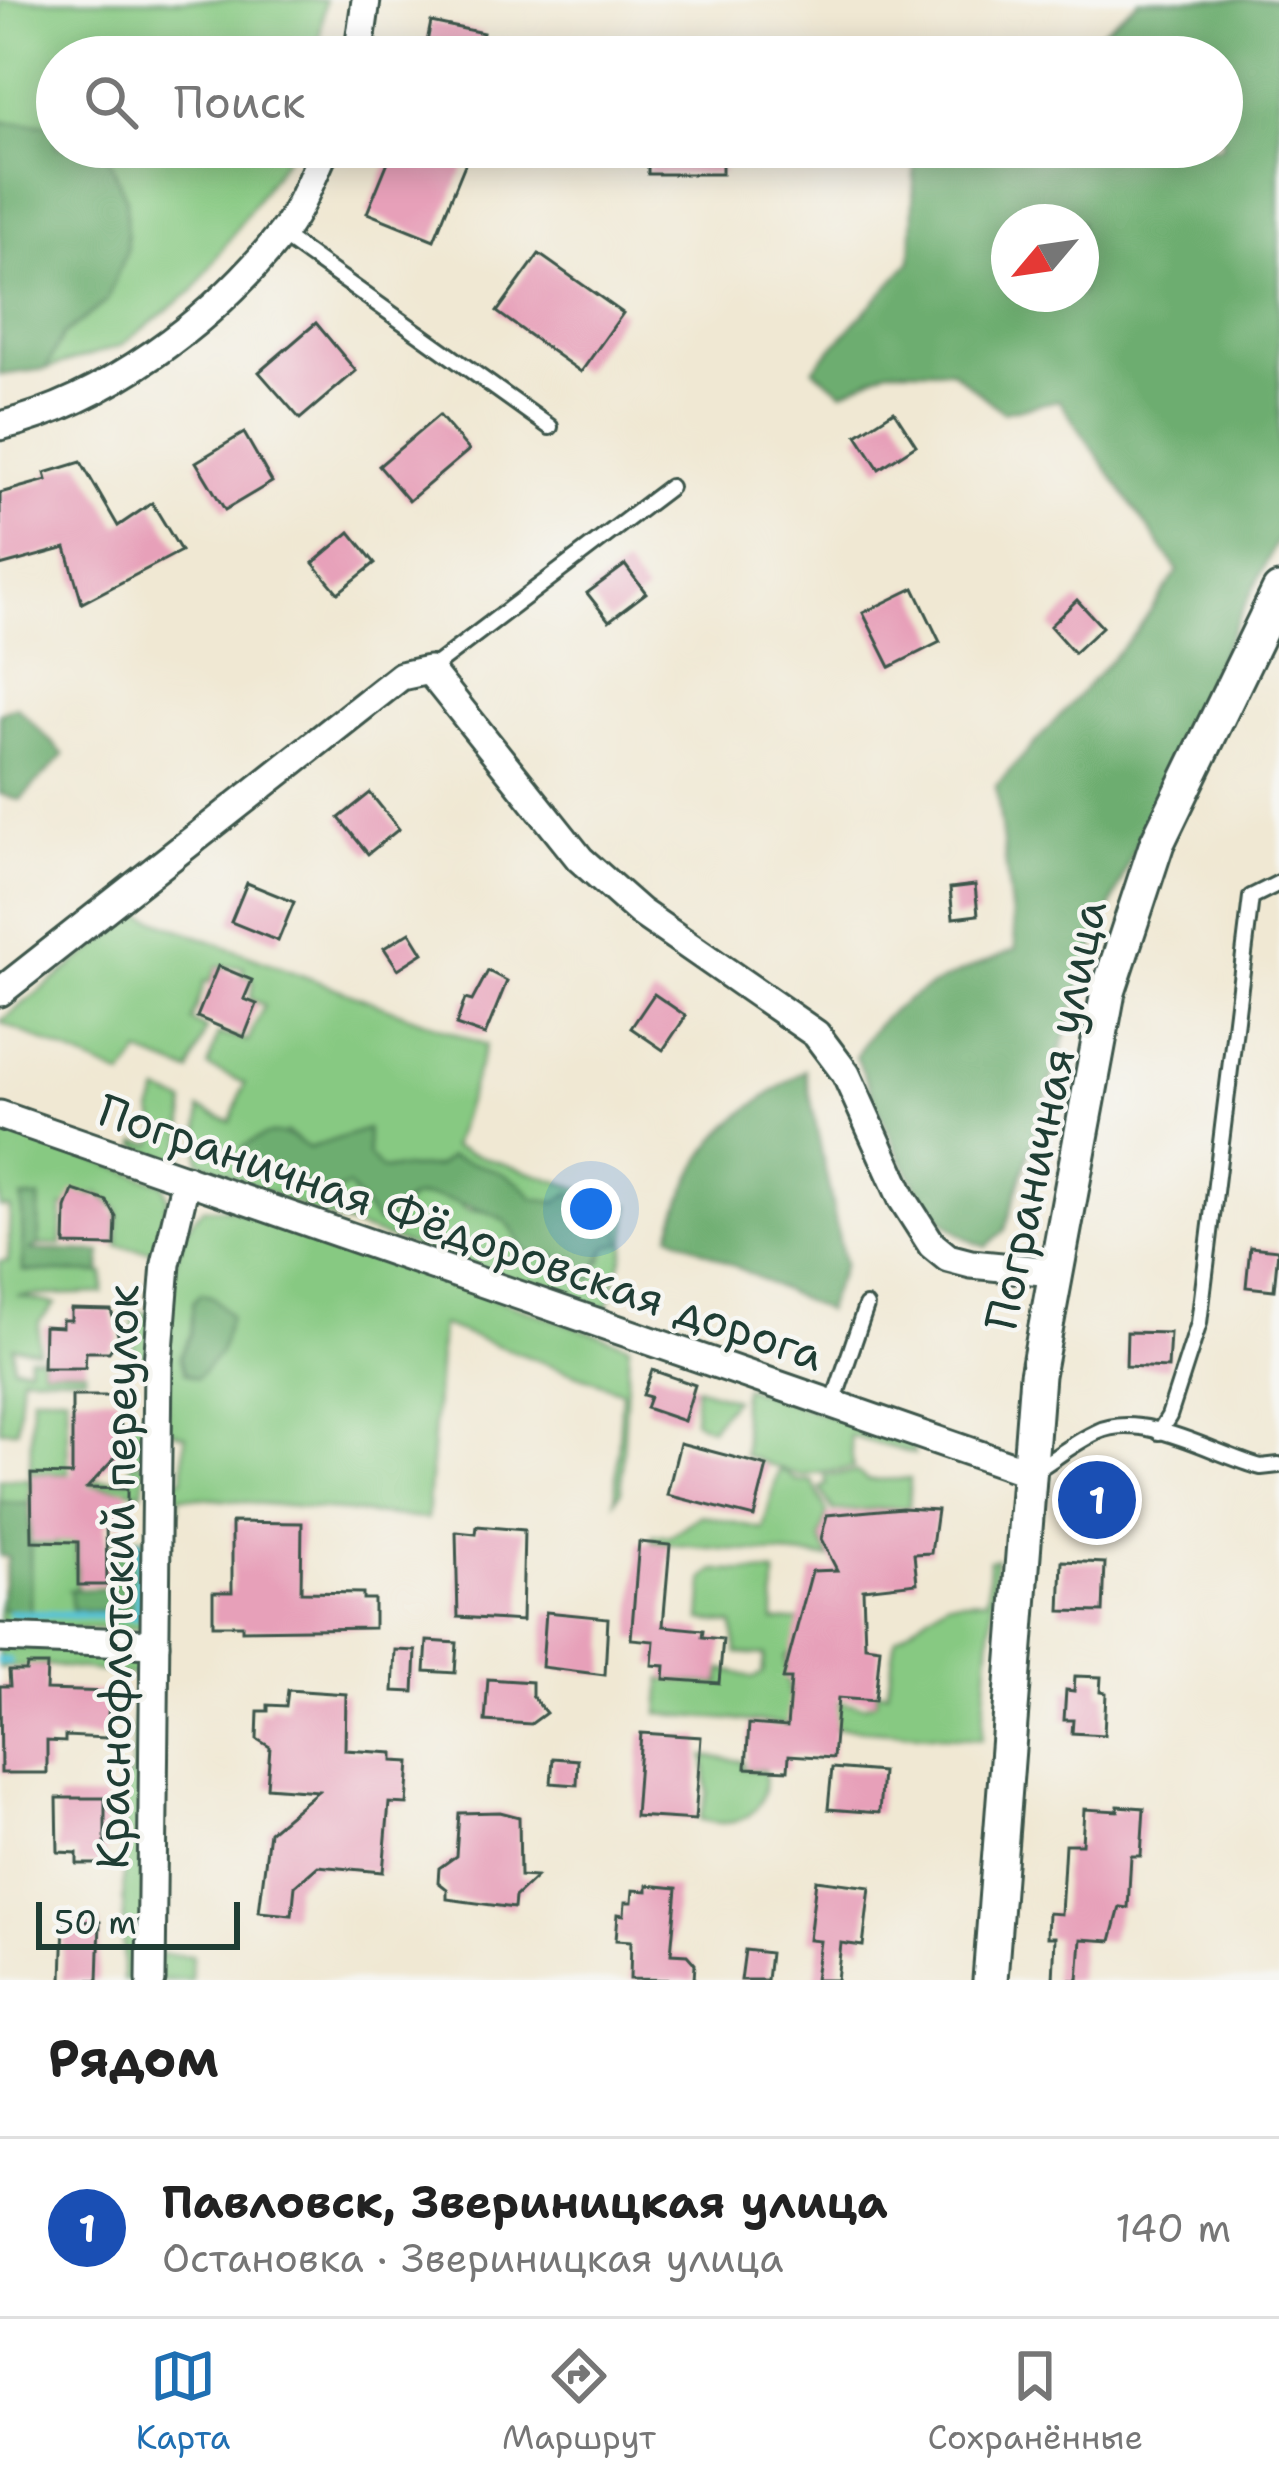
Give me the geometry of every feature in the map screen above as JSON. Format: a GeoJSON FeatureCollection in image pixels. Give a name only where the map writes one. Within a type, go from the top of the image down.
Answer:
{"type":"FeatureCollection","features":[{"type":"Feature","properties":{"kind":"street"},"geometry":{"type":"LineString","coordinates":[[361,36],[366,0]]}},
{"type":"Feature","properties":{"kind":"street"},"geometry":{"type":"LineString","coordinates":[[0,426],[67,402],[184,332],[281,236],[315,168]]}},
{"type":"Feature","properties":{"kind":"street","name":"Пограничная улица"},"geometry":{"type":"LineString","coordinates":[[991,1980],[1037,1376],[1108,992],[1137,893],[1195,757],[1279,591]]}},
{"type":"Feature","properties":{"kind":"street"},"geometry":{"type":"LineString","coordinates":[[0,992],[400,676],[429,670],[580,859],[640,912],[816,1034],[846,1074],[902,1198],[932,1245],[947,1258],[971,1264],[1053,1272]]}},
{"type":"Feature","properties":{"kind":"street","name":"Пограничная Фёдоровская дорога"},"geometry":{"type":"LineString","coordinates":[[0,1115],[1031,1473]]}},
{"type":"Feature","properties":{"kind":"street","name":"Краснофлотский переулок"},"geometry":{"type":"LineString","coordinates":[[152,1980],[160,1327],[173,1216],[186,1179]]}},
{"type":"Feature","properties":{"kind":"street"},"geometry":{"type":"LineString","coordinates":[[0,1638],[155,1644]]}},
{"type":"Feature","properties":{"kind":"lane"},"geometry":{"type":"LineString","coordinates":[[281,236],[550,427]]}},
{"type":"Feature","properties":{"kind":"lane"},"geometry":{"type":"LineString","coordinates":[[429,670],[670,487]]}},
{"type":"Feature","properties":{"kind":"lane"},"geometry":{"type":"LineString","coordinates":[[1159,1432],[1169,1416],[1199,1323],[1250,897],[1279,883]]}},
{"type":"Feature","properties":{"kind":"lane"},"geometry":{"type":"LineString","coordinates":[[832,1406],[866,1306]]}},
{"type":"Feature","properties":{"kind":"lane"},"geometry":{"type":"LineString","coordinates":[[1031,1473],[1099,1431],[1119,1426],[1159,1432],[1261,1467],[1279,1465]]}},
{"type":"Feature","properties":{"kind":"green space"},"geometry":{"type":"Polygon","coordinates":[[[0,0],[325,0],[320,36],[36,36],[36,124],[0,122],[0,0]]]}},
{"type":"Feature","properties":{"kind":"green space"},"geometry":{"type":"Polygon","coordinates":[[[1139,0],[1279,0],[1279,537],[1183,731],[1088,962],[1005,1230],[986,1247],[961,1235],[921,1193],[856,1057],[868,1036],[903,1003],[1016,949],[996,786],[1137,631],[1178,571],[1059,400],[1003,412],[951,370],[888,369],[843,392],[813,369],[911,261],[914,168],[1243,168],[1243,36],[1096,36],[1139,0]]]}},
{"type":"Feature","properties":{"kind":"green space"},"geometry":{"type":"Polygon","coordinates":[[[0,122],[36,124],[36,168],[113,168],[126,198],[127,250],[106,302],[63,335],[46,369],[0,375],[0,122]]]}},
{"type":"Feature","properties":{"kind":"green space"},"geometry":{"type":"Polygon","coordinates":[[[113,168],[278,168],[194,290],[120,346],[46,369],[63,335],[106,302],[126,198],[113,168]]]}},
{"type":"Feature","properties":{"kind":"green space"},"geometry":{"type":"Polygon","coordinates":[[[16,706],[64,755],[20,800],[0,794],[0,713],[16,706]]]}},
{"type":"Feature","properties":{"kind":"green space"},"geometry":{"type":"Polygon","coordinates":[[[139,914],[486,1045],[452,1147],[630,1205],[625,1249],[606,1311],[325,1217],[199,1161],[200,1109],[231,1122],[245,1083],[208,1067],[218,1034],[248,1041],[264,1005],[250,999],[254,982],[242,974],[244,967],[217,966],[210,982],[205,981],[192,1021],[206,1029],[190,1072],[140,1053],[123,1077],[0,1022],[139,914]],[[367,1130],[309,1148],[286,1132],[243,1165],[273,1173],[284,1186],[348,1186],[361,1200],[397,1213],[412,1197],[451,1198],[467,1210],[490,1212],[508,1223],[526,1253],[550,1254],[568,1268],[602,1262],[607,1246],[622,1242],[620,1236],[556,1203],[532,1198],[516,1181],[485,1167],[451,1157],[437,1167],[381,1169],[368,1155],[367,1130]]]}},
{"type":"Feature","properties":{"kind":"green space"},"geometry":{"type":"Polygon","coordinates":[[[805,1070],[844,1264],[825,1311],[670,1234],[692,1175],[718,1136],[805,1070]]]}},
{"type":"Feature","properties":{"kind":"green space"},"geometry":{"type":"Polygon","coordinates":[[[159,1092],[185,1103],[182,1160],[176,1163],[137,1146],[137,1142],[154,1144],[159,1131],[152,1112],[159,1092]]]}},
{"type":"Feature","properties":{"kind":"green space"},"geometry":{"type":"Polygon","coordinates":[[[0,1126],[163,1184],[168,1199],[155,1252],[118,1246],[118,1209],[99,1194],[87,1196],[81,1206],[62,1207],[61,1245],[39,1245],[39,1199],[22,1198],[23,1271],[103,1273],[103,1293],[17,1296],[55,1304],[39,1322],[38,1350],[13,1346],[13,1366],[28,1367],[29,1356],[42,1356],[42,1369],[85,1370],[85,1376],[22,1375],[17,1430],[0,1430],[0,1261],[8,1261],[10,1208],[0,1207],[0,1126]]]}},
{"type":"Feature","properties":{"kind":"green space"},"geometry":{"type":"Polygon","coordinates":[[[367,1129],[368,1155],[381,1169],[437,1167],[450,1157],[506,1176],[533,1198],[556,1203],[569,1193],[603,1200],[617,1210],[622,1243],[607,1246],[591,1279],[550,1254],[526,1253],[505,1221],[475,1208],[415,1197],[377,1223],[348,1186],[326,1197],[305,1184],[284,1186],[273,1173],[243,1166],[243,1147],[269,1134],[291,1137],[309,1148],[367,1129]]]}},
{"type":"Feature","properties":{"kind":"green space"},"geometry":{"type":"Polygon","coordinates":[[[22,1198],[39,1198],[39,1245],[29,1250],[101,1252],[100,1273],[23,1271],[22,1198]]]}},
{"type":"Feature","properties":{"kind":"green space"},"geometry":{"type":"Polygon","coordinates":[[[204,1208],[229,1208],[629,1345],[621,1491],[615,1500],[622,1391],[441,1325],[427,1519],[179,1496],[179,1509],[166,1500],[166,1481],[183,1479],[185,1436],[166,1429],[173,1277],[179,1248],[204,1208]]]}},
{"type":"Feature","properties":{"kind":"green space"},"geometry":{"type":"Polygon","coordinates":[[[201,1293],[213,1297],[230,1316],[220,1353],[197,1378],[185,1373],[180,1356],[191,1334],[193,1302],[201,1293]]]}},
{"type":"Feature","properties":{"kind":"green space"},"geometry":{"type":"Polygon","coordinates":[[[133,1312],[154,1313],[151,1356],[133,1355],[133,1312]]]}},
{"type":"Feature","properties":{"kind":"green space"},"geometry":{"type":"Polygon","coordinates":[[[696,1387],[734,1399],[710,1428],[694,1420],[696,1387]]]}},
{"type":"Feature","properties":{"kind":"green space"},"geometry":{"type":"Polygon","coordinates":[[[744,1387],[912,1444],[914,1454],[850,1436],[853,1468],[801,1476],[744,1455],[744,1387]]]}},
{"type":"Feature","properties":{"kind":"green space"},"geometry":{"type":"Polygon","coordinates":[[[32,1395],[66,1395],[68,1474],[30,1473],[32,1395]]]}},
{"type":"Feature","properties":{"kind":"green space"},"geometry":{"type":"Polygon","coordinates":[[[132,1410],[146,1415],[146,1458],[131,1458],[132,1410]]]}},
{"type":"Feature","properties":{"kind":"green space"},"geometry":{"type":"Polygon","coordinates":[[[131,1463],[146,1463],[142,1492],[48,1479],[130,1480],[131,1463]]]}},
{"type":"Feature","properties":{"kind":"green space"},"geometry":{"type":"Polygon","coordinates":[[[779,1469],[798,1481],[812,1481],[827,1512],[820,1539],[830,1558],[652,1543],[653,1535],[670,1536],[701,1515],[763,1529],[779,1469]]]}},
{"type":"Feature","properties":{"kind":"green space"},"geometry":{"type":"Polygon","coordinates":[[[857,1472],[867,1480],[910,1479],[909,1507],[833,1511],[820,1488],[827,1485],[825,1476],[857,1472]]]}},
{"type":"Feature","properties":{"kind":"green space"},"geometry":{"type":"Polygon","coordinates":[[[0,1479],[30,1479],[30,1504],[0,1502],[0,1479]]]}},
{"type":"Feature","properties":{"kind":"green space"},"geometry":{"type":"Polygon","coordinates":[[[0,1502],[30,1504],[30,1612],[0,1609],[8,1557],[0,1556],[0,1502]]]}},
{"type":"Feature","properties":{"kind":"green space"},"geometry":{"type":"Polygon","coordinates":[[[56,1530],[76,1531],[77,1588],[70,1590],[129,1613],[130,1538],[144,1538],[145,1628],[0,1630],[0,1609],[30,1611],[30,1544],[56,1544],[56,1530]]]}},
{"type":"Feature","properties":{"kind":"green space"},"geometry":{"type":"Polygon","coordinates":[[[130,1538],[130,1613],[72,1609],[70,1590],[108,1588],[111,1540],[130,1538]]]}},
{"type":"Feature","properties":{"kind":"green space"},"geometry":{"type":"Polygon","coordinates":[[[996,1559],[982,1739],[659,1714],[662,1679],[720,1684],[723,1669],[753,1678],[763,1673],[765,1655],[737,1653],[733,1624],[701,1620],[704,1579],[715,1570],[775,1573],[774,1621],[810,1620],[811,1637],[785,1657],[789,1695],[864,1706],[876,1701],[877,1691],[887,1692],[896,1638],[947,1601],[987,1599],[989,1560],[996,1559]]]}},
{"type":"Feature","properties":{"kind":"green space"},"geometry":{"type":"Polygon","coordinates":[[[0,1646],[137,1653],[146,1659],[145,1980],[123,1980],[124,1777],[131,1777],[136,1675],[46,1665],[0,1668],[0,1646]]]}},
{"type":"Feature","properties":{"kind":"green space"},"geometry":{"type":"Polygon","coordinates":[[[704,1756],[743,1761],[743,1769],[764,1770],[761,1798],[748,1816],[727,1823],[700,1819],[708,1792],[704,1756]]]}},
{"type":"Feature","properties":{"kind":"green space"},"geometry":{"type":"Polygon","coordinates":[[[159,1954],[192,1956],[191,1980],[158,1980],[159,1954]]]}},
{"type":"Feature","properties":{"kind":"building"},"geometry":{"type":"Polygon","coordinates":[[[431,22],[483,33],[482,36],[428,36],[431,22]]]}},
{"type":"Feature","properties":{"kind":"building"},"geometry":{"type":"Polygon","coordinates":[[[385,168],[463,168],[434,240],[367,213],[385,168]]]}},
{"type":"Feature","properties":{"kind":"building"},"geometry":{"type":"Polygon","coordinates":[[[648,168],[722,168],[722,174],[648,174],[648,168]]]}},
{"type":"Feature","properties":{"kind":"building"},"geometry":{"type":"Polygon","coordinates":[[[539,254],[623,313],[581,372],[497,312],[539,254]]]}},
{"type":"Feature","properties":{"kind":"building"},"geometry":{"type":"Polygon","coordinates":[[[316,323],[356,371],[300,419],[259,372],[316,323]]]}},
{"type":"Feature","properties":{"kind":"building"},"geometry":{"type":"Polygon","coordinates":[[[894,411],[916,445],[879,469],[857,435],[894,411]]]}},
{"type":"Feature","properties":{"kind":"building"},"geometry":{"type":"Polygon","coordinates":[[[439,415],[469,450],[409,501],[379,466],[439,415]]]}},
{"type":"Feature","properties":{"kind":"building"},"geometry":{"type":"Polygon","coordinates":[[[244,433],[272,482],[225,510],[196,462],[244,433]]]}},
{"type":"Feature","properties":{"kind":"building"},"geometry":{"type":"Polygon","coordinates":[[[81,462],[118,526],[152,503],[181,551],[82,603],[66,548],[0,566],[0,493],[47,480],[45,473],[81,462]]]}},
{"type":"Feature","properties":{"kind":"building"},"geometry":{"type":"Polygon","coordinates":[[[350,532],[375,563],[338,593],[313,563],[350,532]]]}},
{"type":"Feature","properties":{"kind":"building"},"geometry":{"type":"Polygon","coordinates":[[[625,565],[646,593],[609,621],[587,593],[625,565]]]}},
{"type":"Feature","properties":{"kind":"building"},"geometry":{"type":"Polygon","coordinates":[[[914,588],[940,642],[890,667],[863,613],[914,588]]]}},
{"type":"Feature","properties":{"kind":"building"},"geometry":{"type":"Polygon","coordinates":[[[1077,600],[1102,627],[1074,653],[1050,626],[1077,600]]]}},
{"type":"Feature","properties":{"kind":"building"},"geometry":{"type":"Polygon","coordinates":[[[370,793],[399,829],[368,854],[339,818],[370,793]]]}},
{"type":"Feature","properties":{"kind":"building"},"geometry":{"type":"Polygon","coordinates":[[[247,883],[294,902],[278,941],[231,922],[247,883]]]}},
{"type":"Feature","properties":{"kind":"building"},"geometry":{"type":"Polygon","coordinates":[[[975,885],[978,915],[953,918],[950,888],[975,885]]]}},
{"type":"Feature","properties":{"kind":"building"},"geometry":{"type":"Polygon","coordinates":[[[410,932],[423,953],[398,969],[384,948],[410,932]]]}},
{"type":"Feature","properties":{"kind":"building"},"geometry":{"type":"Polygon","coordinates":[[[218,966],[252,980],[244,999],[257,1004],[244,1037],[197,1017],[218,966]]]}},
{"type":"Feature","properties":{"kind":"building"},"geometry":{"type":"Polygon","coordinates":[[[488,971],[507,981],[485,1035],[456,1025],[465,999],[472,1001],[488,971]]]}},
{"type":"Feature","properties":{"kind":"building"},"geometry":{"type":"Polygon","coordinates":[[[654,994],[686,1016],[663,1050],[631,1028],[654,994]]]}},
{"type":"Feature","properties":{"kind":"building"},"geometry":{"type":"Polygon","coordinates":[[[73,1190],[107,1201],[116,1217],[115,1246],[65,1245],[66,1208],[73,1190]]]}},
{"type":"Feature","properties":{"kind":"building"},"geometry":{"type":"Polygon","coordinates":[[[1250,1247],[1278,1250],[1274,1290],[1246,1287],[1250,1247]]]}},
{"type":"Feature","properties":{"kind":"building"},"geometry":{"type":"Polygon","coordinates":[[[71,1309],[111,1310],[119,1338],[109,1352],[86,1352],[85,1368],[43,1368],[44,1326],[62,1327],[62,1320],[71,1320],[71,1309]]]}},
{"type":"Feature","properties":{"kind":"building"},"geometry":{"type":"Polygon","coordinates":[[[1127,1332],[1170,1333],[1168,1368],[1126,1366],[1127,1332]]]}},
{"type":"Feature","properties":{"kind":"building"},"geometry":{"type":"Polygon","coordinates":[[[652,1370],[695,1385],[684,1421],[646,1408],[650,1397],[643,1395],[652,1370]]]}},
{"type":"Feature","properties":{"kind":"building"},"geometry":{"type":"Polygon","coordinates":[[[72,1396],[117,1396],[124,1448],[87,1488],[127,1489],[127,1523],[106,1522],[107,1585],[78,1585],[78,1542],[32,1541],[31,1474],[72,1475],[72,1396]]]}},
{"type":"Feature","properties":{"kind":"building"},"geometry":{"type":"Polygon","coordinates":[[[680,1443],[767,1466],[754,1517],[667,1495],[680,1443]]]}},
{"type":"Feature","properties":{"kind":"building"},"geometry":{"type":"Polygon","coordinates":[[[937,1510],[931,1553],[914,1554],[917,1583],[863,1589],[865,1646],[880,1648],[875,1701],[838,1698],[833,1758],[789,1755],[788,1770],[746,1768],[749,1724],[787,1727],[791,1679],[783,1679],[812,1571],[837,1570],[821,1539],[827,1515],[937,1510]]]}},
{"type":"Feature","properties":{"kind":"building"},"geometry":{"type":"Polygon","coordinates":[[[232,1522],[302,1523],[301,1592],[363,1593],[363,1599],[374,1599],[374,1628],[242,1630],[242,1625],[213,1625],[213,1592],[232,1592],[232,1522]]]}},
{"type":"Feature","properties":{"kind":"building"},"geometry":{"type":"Polygon","coordinates":[[[477,1526],[524,1530],[522,1621],[458,1617],[456,1532],[476,1534],[477,1526]]]}},
{"type":"Feature","properties":{"kind":"building"},"geometry":{"type":"Polygon","coordinates":[[[639,1542],[670,1545],[663,1626],[703,1630],[702,1637],[723,1639],[719,1683],[664,1679],[665,1666],[652,1665],[654,1641],[631,1639],[639,1542]]]}},
{"type":"Feature","properties":{"kind":"building"},"geometry":{"type":"Polygon","coordinates":[[[1062,1561],[1105,1563],[1103,1612],[1060,1611],[1062,1561]]]}},
{"type":"Feature","properties":{"kind":"building"},"geometry":{"type":"Polygon","coordinates":[[[546,1612],[608,1618],[605,1675],[542,1667],[546,1612]]]}},
{"type":"Feature","properties":{"kind":"building"},"geometry":{"type":"Polygon","coordinates":[[[427,1641],[457,1643],[455,1673],[425,1671],[427,1641]]]}},
{"type":"Feature","properties":{"kind":"building"},"geometry":{"type":"Polygon","coordinates":[[[395,1650],[416,1651],[414,1692],[393,1691],[395,1650]]]}},
{"type":"Feature","properties":{"kind":"building"},"geometry":{"type":"Polygon","coordinates":[[[27,1665],[47,1665],[46,1690],[110,1692],[106,1738],[65,1736],[65,1742],[47,1741],[47,1773],[1,1773],[0,1686],[10,1686],[9,1671],[26,1671],[27,1665]]]}},
{"type":"Feature","properties":{"kind":"building"},"geometry":{"type":"Polygon","coordinates":[[[1075,1676],[1101,1677],[1100,1692],[1106,1693],[1104,1735],[1072,1733],[1073,1720],[1064,1720],[1066,1690],[1074,1691],[1075,1676]]]}},
{"type":"Feature","properties":{"kind":"building"},"geometry":{"type":"Polygon","coordinates":[[[488,1679],[532,1682],[532,1696],[546,1713],[531,1724],[485,1721],[488,1679]]]}},
{"type":"Feature","properties":{"kind":"building"},"geometry":{"type":"Polygon","coordinates":[[[288,1690],[346,1694],[345,1750],[393,1753],[393,1761],[410,1762],[407,1804],[389,1803],[383,1872],[318,1866],[295,1886],[292,1915],[259,1912],[269,1832],[318,1791],[267,1787],[270,1747],[257,1739],[258,1711],[268,1711],[268,1705],[286,1706],[288,1690]]]}},
{"type":"Feature","properties":{"kind":"building"},"geometry":{"type":"Polygon","coordinates":[[[641,1733],[701,1737],[695,1820],[635,1816],[641,1733]]]}},
{"type":"Feature","properties":{"kind":"building"},"geometry":{"type":"Polygon","coordinates":[[[553,1758],[578,1760],[577,1785],[551,1783],[553,1758]]]}},
{"type":"Feature","properties":{"kind":"building"},"geometry":{"type":"Polygon","coordinates":[[[832,1768],[882,1772],[879,1813],[828,1809],[832,1768]]]}},
{"type":"Feature","properties":{"kind":"building"},"geometry":{"type":"Polygon","coordinates":[[[57,1798],[105,1798],[105,1864],[77,1864],[77,1853],[58,1852],[57,1798]]]}},
{"type":"Feature","properties":{"kind":"building"},"geometry":{"type":"Polygon","coordinates":[[[1118,1806],[1144,1808],[1141,1856],[1131,1856],[1128,1908],[1120,1907],[1111,1941],[1081,1939],[1078,1980],[1053,1980],[1055,1937],[1047,1937],[1048,1913],[1061,1914],[1065,1844],[1082,1844],[1084,1809],[1118,1811],[1118,1806]]]}},
{"type":"Feature","properties":{"kind":"building"},"geometry":{"type":"Polygon","coordinates":[[[500,1812],[519,1817],[520,1876],[536,1877],[515,1897],[514,1908],[447,1899],[447,1889],[438,1882],[439,1868],[456,1856],[459,1813],[500,1812]]]}},
{"type":"Feature","properties":{"kind":"building"},"geometry":{"type":"Polygon","coordinates":[[[816,1880],[870,1887],[863,1946],[841,1943],[837,1980],[815,1980],[820,1941],[809,1940],[816,1880]]]}},
{"type":"Feature","properties":{"kind":"building"},"geometry":{"type":"Polygon","coordinates":[[[647,1885],[677,1888],[671,1954],[687,1955],[695,1964],[694,1980],[630,1979],[631,1941],[616,1940],[618,1914],[624,1915],[633,1890],[647,1891],[647,1885]]]}},
{"type":"Feature","properties":{"kind":"building"},"geometry":{"type":"Polygon","coordinates":[[[64,1921],[100,1922],[98,1980],[62,1980],[64,1921]]]}},
{"type":"Feature","properties":{"kind":"building"},"geometry":{"type":"Polygon","coordinates":[[[745,1950],[770,1953],[767,1980],[741,1980],[745,1950]]]}},
{"type":"Feature","properties":{"kind":"waterway"},"geometry":{"type":"LineString","coordinates":[[11,1613],[137,1617],[139,1543]]}},
{"type":"Feature","properties":{"kind":"waterway"},"geometry":{"type":"LineString","coordinates":[[0,1661],[8,1661]]}},
{"type":"Feature","properties":{"kind":"place","name":"Павловск, Звериницкая улица"},"geometry":{"type":"Point","coordinates":[1097,1500]}}]}
